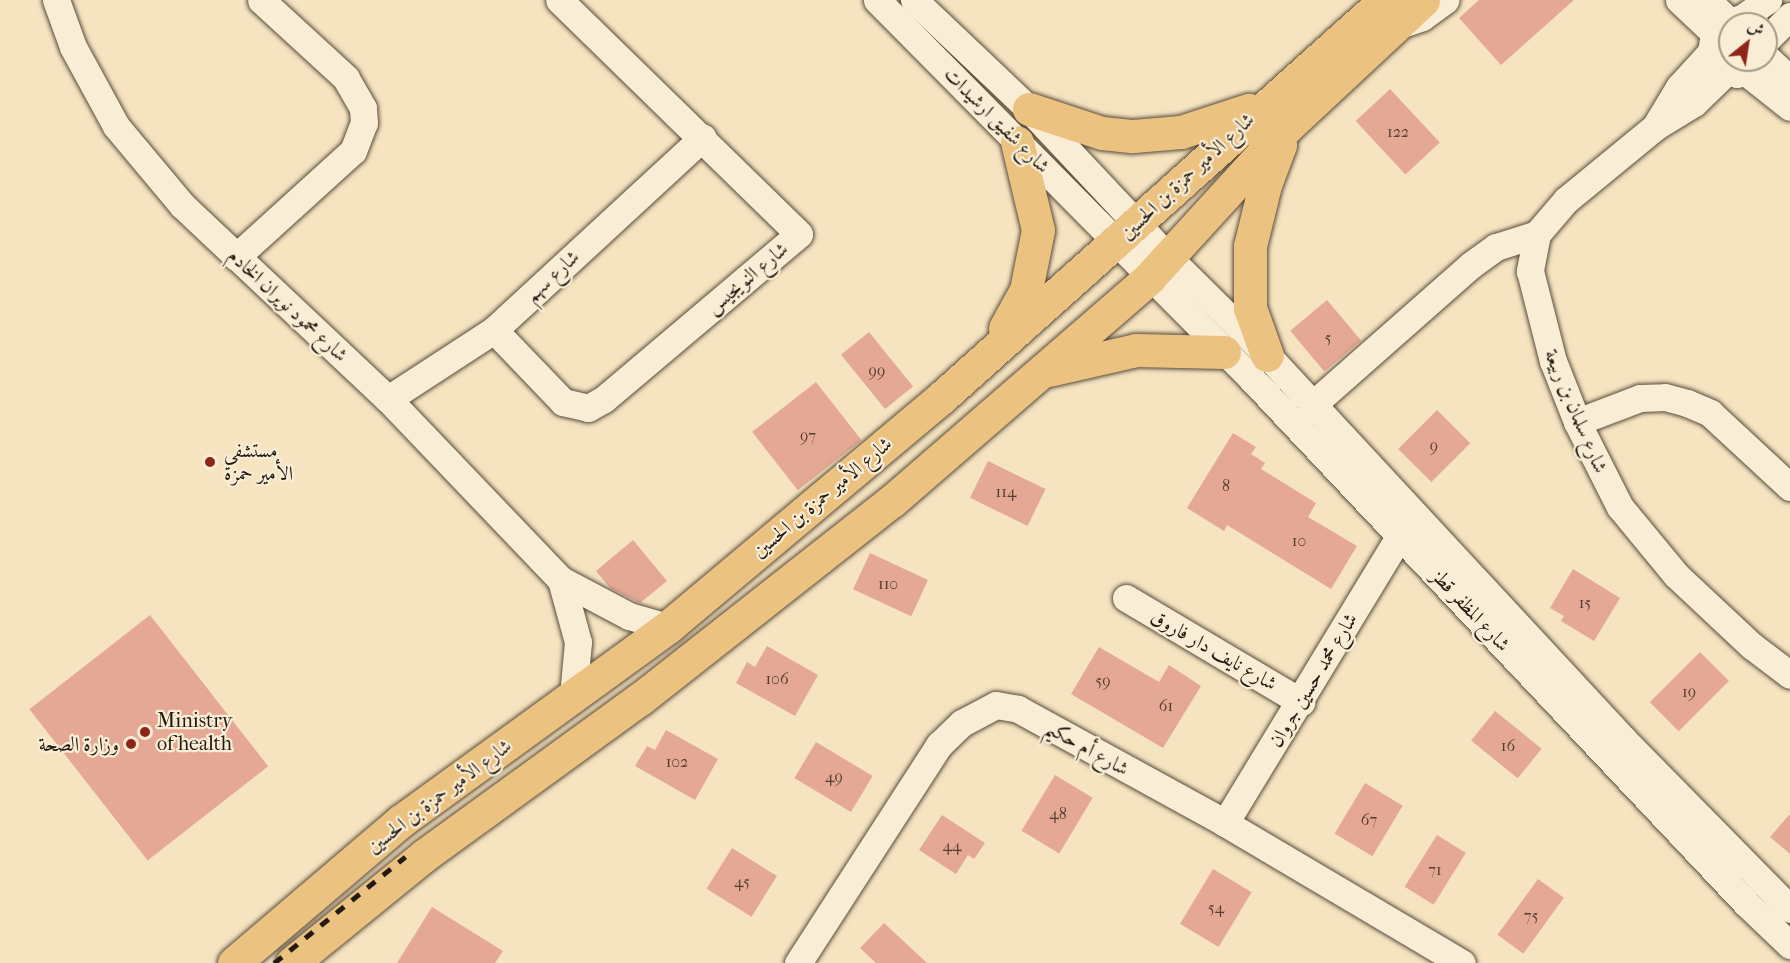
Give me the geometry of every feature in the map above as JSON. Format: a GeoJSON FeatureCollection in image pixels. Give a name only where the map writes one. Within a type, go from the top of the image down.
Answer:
{"type":"FeatureCollection","features":[{"type":"Feature","properties":{"kind":"main road","name":"شارع الأمير حمزة بن الحسين"},"geometry":{"type":"LineString","coordinates":[[234,963],[401,821],[668,627],[978,363],[1266,103],[1384,8],[1423,0]]}},
{"type":"Feature","properties":{"kind":"main road","name":"شارع الأمير حمزة بن الحسين"},"geometry":{"type":"LineString","coordinates":[[292,963],[425,855],[640,699],[842,542],[1039,373],[1159,268],[1287,127],[1384,8]]}},
{"type":"Feature","properties":{"kind":"main road"},"geometry":{"type":"LineString","coordinates":[[1029,109],[1102,133],[1160,135],[1205,127],[1266,103]]}},
{"type":"Feature","properties":{"kind":"main road"},"geometry":{"type":"LineString","coordinates":[[1266,355],[1250,308],[1250,246],[1264,185],[1287,127]]}},
{"type":"Feature","properties":{"kind":"main road"},"geometry":{"type":"LineString","coordinates":[[978,363],[1014,316],[1034,261],[1038,230],[1017,142]]}},
{"type":"Feature","properties":{"kind":"main road"},"geometry":{"type":"LineString","coordinates":[[1039,373],[1076,361],[1136,350],[1224,352]]}},
{"type":"Feature","properties":{"kind":"street","name":"شارع محمود نويران الخادم"},"geometry":{"type":"LineString","coordinates":[[56,0],[74,48],[116,126],[182,205],[388,399],[561,580],[629,616],[668,627]]}},
{"type":"Feature","properties":{"kind":"street"},"geometry":{"type":"LineString","coordinates":[[236,257],[354,151],[364,123],[363,108],[346,78],[261,0]]}},
{"type":"Feature","properties":{"kind":"street","name":"شارع النويجيس"},"geometry":{"type":"LineString","coordinates":[[494,330],[563,402],[588,408],[604,399],[799,234],[703,137],[559,0]]}},
{"type":"Feature","properties":{"kind":"street","name":"شارع شفيق ارشيدات"},"geometry":{"type":"LineString","coordinates":[[877,0],[1017,142],[1125,232]]}},
{"type":"Feature","properties":{"kind":"street","name":"شارع شفيق ارشيدات"},"geometry":{"type":"LineString","coordinates":[[914,0],[1029,109],[1125,232]]}},
{"type":"Feature","properties":{"kind":"street"},"geometry":{"type":"LineString","coordinates":[[1384,8],[1422,17],[1445,0]]}},
{"type":"Feature","properties":{"kind":"street"},"geometry":{"type":"LineString","coordinates":[[1679,0],[1718,29]]}},
{"type":"Feature","properties":{"kind":"street"},"geometry":{"type":"LineString","coordinates":[[1707,0],[1718,15]]}},
{"type":"Feature","properties":{"kind":"street"},"geometry":{"type":"LineString","coordinates":[[1778,28],[1790,16]]}},
{"type":"Feature","properties":{"kind":"street","name":"شارع سلمان بن ربيعة"},"geometry":{"type":"LineString","coordinates":[[1718,60],[1679,87],[1655,127],[1566,200],[1537,234],[1531,251],[1533,295],[1552,361],[1577,422],[1620,507],[1676,575],[1752,646],[1790,675]]}},
{"type":"Feature","properties":{"kind":"street"},"geometry":{"type":"LineString","coordinates":[[1761,72],[1790,107]]}},
{"type":"Feature","properties":{"kind":"street","name":"شارع سهم"},"geometry":{"type":"LineString","coordinates":[[388,399],[494,330],[703,137]]}},
{"type":"Feature","properties":{"kind":"street"},"geometry":{"type":"LineString","coordinates":[[1125,232],[1159,268]]}},
{"type":"Feature","properties":{"kind":"street"},"geometry":{"type":"LineString","coordinates":[[1311,406],[1471,265],[1496,247],[1537,234]]}},
{"type":"Feature","properties":{"kind":"street","name":"شارع المظفر قطز"},"geometry":{"type":"LineString","coordinates":[[1159,268],[1224,352],[1781,937]]}},
{"type":"Feature","properties":{"kind":"street","name":"شارع المظفر قطز"},"geometry":{"type":"LineString","coordinates":[[1159,268],[1266,355],[1311,406],[1714,835],[1790,909]]}},
{"type":"Feature","properties":{"kind":"street"},"geometry":{"type":"LineString","coordinates":[[1577,422],[1640,398],[1665,397],[1687,403],[1710,413],[1790,488]]}},
{"type":"Feature","properties":{"kind":"street","name":"شارع محمد حسين جروان"},"geometry":{"type":"LineString","coordinates":[[1225,823],[1302,702],[1400,535]]}},
{"type":"Feature","properties":{"kind":"street","name":"شارع محمود نويران الخادم"},"geometry":{"type":"LineString","coordinates":[[561,580],[578,642],[573,696]]}},
{"type":"Feature","properties":{"kind":"street","name":"شارع نايف دار فاروق"},"geometry":{"type":"LineString","coordinates":[[1126,598],[1302,702]]}},
{"type":"Feature","properties":{"kind":"street","name":"شارع أم حكيم"},"geometry":{"type":"LineString","coordinates":[[798,963],[939,745],[962,723],[996,705],[1018,709],[1225,823],[1462,963]]}},
{"type":"Feature","properties":{"kind":"street"},"geometry":{"type":"LineString","coordinates":[[1781,937],[1786,963]]}},
{"type":"Feature","properties":{"kind":"building"},"geometry":{"type":"Polygon","coordinates":[[[1479,0],[1574,0],[1501,65],[1459,18],[1479,0]]]}},
{"type":"Feature","properties":{"kind":"building"},"geometry":{"type":"Polygon","coordinates":[[[1390,89],[1440,142],[1405,174],[1356,121],[1390,89]]]}},
{"type":"Feature","properties":{"kind":"building"},"geometry":{"type":"Polygon","coordinates":[[[1327,300],[1361,341],[1324,371],[1290,331],[1327,300]]]}},
{"type":"Feature","properties":{"kind":"building"},"geometry":{"type":"Polygon","coordinates":[[[869,332],[913,386],[885,409],[841,355],[869,332]]]}},
{"type":"Feature","properties":{"kind":"building"},"geometry":{"type":"Polygon","coordinates":[[[816,382],[862,440],[798,490],[752,432],[816,382]]]}},
{"type":"Feature","properties":{"kind":"building"},"geometry":{"type":"Polygon","coordinates":[[[1437,410],[1470,443],[1431,482],[1398,449],[1437,410]]]}},
{"type":"Feature","properties":{"kind":"building"},"geometry":{"type":"Polygon","coordinates":[[[1233,433],[1256,447],[1251,454],[1265,463],[1261,469],[1316,503],[1308,517],[1357,546],[1331,589],[1227,525],[1224,531],[1187,508],[1233,433]]]}},
{"type":"Feature","properties":{"kind":"building"},"geometry":{"type":"Polygon","coordinates":[[[988,461],[1046,489],[1028,526],[970,498],[988,461]]]}},
{"type":"Feature","properties":{"kind":"building"},"geometry":{"type":"Polygon","coordinates":[[[633,540],[667,581],[640,603],[610,588],[596,571],[633,540]]]}},
{"type":"Feature","properties":{"kind":"building"},"geometry":{"type":"Polygon","coordinates":[[[870,553],[928,580],[911,616],[853,589],[870,553]]]}},
{"type":"Feature","properties":{"kind":"building"},"geometry":{"type":"Polygon","coordinates":[[[1573,569],[1620,598],[1594,641],[1561,621],[1564,616],[1550,608],[1573,569]]]}},
{"type":"Feature","properties":{"kind":"building","name":"Ministry of health"},"geometry":{"type":"Polygon","coordinates":[[[150,615],[268,766],[148,860],[29,709],[150,615]]]}},
{"type":"Feature","properties":{"kind":"building"},"geometry":{"type":"Polygon","coordinates":[[[767,646],[818,675],[795,716],[736,683],[747,662],[755,667],[767,646]]]}},
{"type":"Feature","properties":{"kind":"building"},"geometry":{"type":"Polygon","coordinates":[[[1099,647],[1159,682],[1169,665],[1201,686],[1163,748],[1071,694],[1099,647]]]}},
{"type":"Feature","properties":{"kind":"building"},"geometry":{"type":"Polygon","coordinates":[[[1700,652],[1729,681],[1679,731],[1650,702],[1700,652]]]}},
{"type":"Feature","properties":{"kind":"building"},"geometry":{"type":"Polygon","coordinates":[[[1495,711],[1542,749],[1518,778],[1471,741],[1495,711]]]}},
{"type":"Feature","properties":{"kind":"building"},"geometry":{"type":"Polygon","coordinates":[[[666,730],[718,759],[695,800],[635,766],[647,746],[655,750],[666,730]]]}},
{"type":"Feature","properties":{"kind":"building"},"geometry":{"type":"Polygon","coordinates":[[[816,742],[873,776],[851,812],[794,778],[816,742]]]}},
{"type":"Feature","properties":{"kind":"building"},"geometry":{"type":"Polygon","coordinates":[[[1055,775],[1093,798],[1059,853],[1022,831],[1055,775]]]}},
{"type":"Feature","properties":{"kind":"building"},"geometry":{"type":"Polygon","coordinates":[[[1365,783],[1403,806],[1372,856],[1335,834],[1365,783]]]}},
{"type":"Feature","properties":{"kind":"building"},"geometry":{"type":"Polygon","coordinates":[[[1790,814],[1790,854],[1770,837],[1790,814]]]}},
{"type":"Feature","properties":{"kind":"building"},"geometry":{"type":"Polygon","coordinates":[[[942,815],[985,843],[974,859],[968,855],[956,874],[919,850],[942,815]]]}},
{"type":"Feature","properties":{"kind":"building"},"geometry":{"type":"Polygon","coordinates":[[[1437,835],[1466,853],[1434,905],[1405,887],[1437,835]]]}},
{"type":"Feature","properties":{"kind":"building"},"geometry":{"type":"Polygon","coordinates":[[[732,848],[777,876],[752,917],[707,889],[732,848]]]}},
{"type":"Feature","properties":{"kind":"building"},"geometry":{"type":"Polygon","coordinates":[[[1213,869],[1252,892],[1219,947],[1180,924],[1213,869]]]}},
{"type":"Feature","properties":{"kind":"building"},"geometry":{"type":"Polygon","coordinates":[[[1538,879],[1564,898],[1523,954],[1497,935],[1538,879]]]}},
{"type":"Feature","properties":{"kind":"building"},"geometry":{"type":"Polygon","coordinates":[[[432,907],[503,951],[495,963],[397,963],[432,907]]]}},
{"type":"Feature","properties":{"kind":"building"},"geometry":{"type":"Polygon","coordinates":[[[884,923],[927,963],[876,963],[860,948],[884,923]]]}},
{"type":"Feature","properties":{"kind":"railway"},"geometry":{"type":"LineString","coordinates":[[274,963],[405,857]]}},
{"type":"Feature","properties":{"kind":"place","name":"مستشفى الأمير حمزة"},"geometry":{"type":"Point","coordinates":[210,462]}},
{"type":"Feature","properties":{"kind":"place","name":"Ministry of health"},"geometry":{"type":"Point","coordinates":[145,732]}},
{"type":"Feature","properties":{"kind":"place","name":"وزارة الصحة"},"geometry":{"type":"Point","coordinates":[131,744]}}]}
